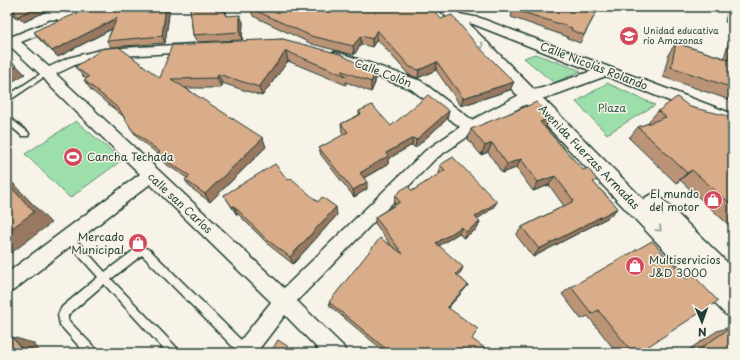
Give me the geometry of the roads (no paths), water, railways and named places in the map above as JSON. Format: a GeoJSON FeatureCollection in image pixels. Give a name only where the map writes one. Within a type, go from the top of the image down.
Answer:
{"type":"FeatureCollection","features":[{"type":"Feature","properties":{"kind":"street","name":"Avenida Fuerzas Armadas"},"geometry":{"type":"LineString","coordinates":[[454,10],[476,21],[537,94],[733,306]]}},
{"type":"Feature","properties":{"kind":"street","name":"Avenida Fuerzas Armadas"},"geometry":{"type":"LineString","coordinates":[[454,10],[537,94],[733,284]]}},
{"type":"Feature","properties":{"kind":"street"},"geometry":{"type":"LineString","coordinates":[[8,40],[62,21]]}},
{"type":"Feature","properties":{"kind":"street","name":"Calle Nicolás Rolando"},"geometry":{"type":"LineString","coordinates":[[476,21],[733,120]]}},
{"type":"Feature","properties":{"kind":"street","name":"calle san Carlos"},"geometry":{"type":"LineString","coordinates":[[8,40],[47,73],[56,84],[284,301],[336,353]]}},
{"type":"Feature","properties":{"kind":"street"},"geometry":{"type":"LineString","coordinates":[[47,73],[73,61],[104,54],[202,47]]}},
{"type":"Feature","properties":{"kind":"street","name":"Calle Colón"},"geometry":{"type":"LineString","coordinates":[[322,53],[345,58],[416,85],[471,126]]}},
{"type":"Feature","properties":{"kind":"street"},"geometry":{"type":"LineString","coordinates":[[244,352],[284,301],[430,155],[471,126],[537,94],[606,71]]}},
{"type":"Feature","properties":{"kind":"street"},"geometry":{"type":"LineString","coordinates":[[7,284],[150,174]]}},
{"type":"Feature","properties":{"kind":"lane"},"geometry":{"type":"LineString","coordinates":[[7,99],[47,73]]}},
{"type":"Feature","properties":{"kind":"lane"},"geometry":{"type":"LineString","coordinates":[[7,119],[24,134]]}},
{"type":"Feature","properties":{"kind":"lane"},"geometry":{"type":"LineString","coordinates":[[68,237],[174,353]]}},
{"type":"Feature","properties":{"kind":"lane"},"geometry":{"type":"LineString","coordinates":[[92,353],[63,322],[65,310],[141,250],[144,251],[244,352]]}},
{"type":"Feature","properties":{"kind":"place","name":"Unidad educativa rio Amazonas"},"geometry":{"type":"Point","coordinates":[629,36]}},
{"type":"Feature","properties":{"kind":"place","name":"Cancha Techada"},"geometry":{"type":"Point","coordinates":[73,157]}},
{"type":"Feature","properties":{"kind":"place","name":"El mundo del motor"},"geometry":{"type":"Point","coordinates":[713,200]}},
{"type":"Feature","properties":{"kind":"place","name":"Mercado Municipal"},"geometry":{"type":"Point","coordinates":[138,243]}},
{"type":"Feature","properties":{"kind":"place","name":"Multiservicios J&D 3000"},"geometry":{"type":"Point","coordinates":[635,266]}},
{"type":"Feature","properties":{"kind":"park label","name":"Plaza"},"geometry":{"type":"Point","coordinates":[612,108]}}]}
